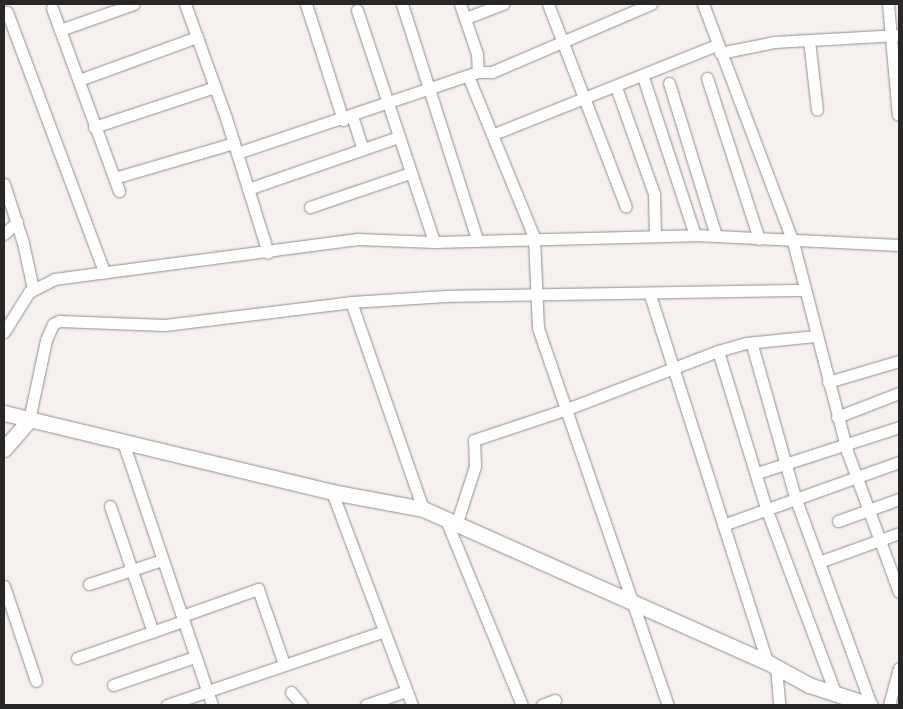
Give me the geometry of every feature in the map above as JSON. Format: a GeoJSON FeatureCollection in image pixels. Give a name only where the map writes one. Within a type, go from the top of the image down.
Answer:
{"type":"FeatureCollection","features":[{"type":"Feature","properties":{"kind":"street"},"geometry":{"type":"LineString","coordinates":[[60,30],[134,4]]}},
{"type":"Feature","properties":{"kind":"street"},"geometry":{"type":"LineString","coordinates":[[185,4],[215,87],[268,253]]}},
{"type":"Feature","properties":{"kind":"street"},"geometry":{"type":"LineString","coordinates":[[306,4],[347,118],[363,149]]}},
{"type":"Feature","properties":{"kind":"street"},"geometry":{"type":"LineString","coordinates":[[402,4],[477,239]]}},
{"type":"Feature","properties":{"kind":"street"},"geometry":{"type":"LineString","coordinates":[[460,4],[477,54],[473,74],[534,237],[540,296],[538,328],[637,608],[668,705]]}},
{"type":"Feature","properties":{"kind":"street"},"geometry":{"type":"LineString","coordinates":[[466,18],[503,4]]}},
{"type":"Feature","properties":{"kind":"street"},"geometry":{"type":"LineString","coordinates":[[548,4],[586,97],[626,207]]}},
{"type":"Feature","properties":{"kind":"street"},"geometry":{"type":"LineString","coordinates":[[114,178],[347,118],[473,74],[492,72],[651,4]]}},
{"type":"Feature","properties":{"kind":"street"},"geometry":{"type":"LineString","coordinates":[[703,4],[793,242],[844,443],[899,592]]}},
{"type":"Feature","properties":{"kind":"street"},"geometry":{"type":"LineString","coordinates":[[888,4],[895,36],[898,115]]}},
{"type":"Feature","properties":{"kind":"street"},"geometry":{"type":"LineString","coordinates":[[52,8],[119,191]]}},
{"type":"Feature","properties":{"kind":"street"},"geometry":{"type":"LineString","coordinates":[[357,10],[434,242]]}},
{"type":"Feature","properties":{"kind":"street"},"geometry":{"type":"LineString","coordinates":[[4,13],[7,12],[104,272]]}},
{"type":"Feature","properties":{"kind":"street"},"geometry":{"type":"LineString","coordinates":[[494,134],[586,97],[719,49],[774,42],[895,36]]}},
{"type":"Feature","properties":{"kind":"street"},"geometry":{"type":"LineString","coordinates":[[79,80],[197,37]]}},
{"type":"Feature","properties":{"kind":"street"},"geometry":{"type":"LineString","coordinates":[[809,40],[817,110]]}},
{"type":"Feature","properties":{"kind":"street"},"geometry":{"type":"LineString","coordinates":[[643,77],[695,235]]}},
{"type":"Feature","properties":{"kind":"street"},"geometry":{"type":"LineString","coordinates":[[707,78],[759,239]]}},
{"type":"Feature","properties":{"kind":"street"},"geometry":{"type":"LineString","coordinates":[[669,83],[716,236]]}},
{"type":"Feature","properties":{"kind":"street"},"geometry":{"type":"LineString","coordinates":[[94,127],[215,87]]}},
{"type":"Feature","properties":{"kind":"street"},"geometry":{"type":"LineString","coordinates":[[616,87],[654,194],[655,236]]}},
{"type":"Feature","properties":{"kind":"street"},"geometry":{"type":"LineString","coordinates":[[248,189],[398,137]]}},
{"type":"Feature","properties":{"kind":"street"},"geometry":{"type":"LineString","coordinates":[[310,206],[410,173]]}},
{"type":"Feature","properties":{"kind":"street"},"geometry":{"type":"LineString","coordinates":[[4,184],[17,222],[33,289]]}},
{"type":"Feature","properties":{"kind":"street"},"geometry":{"type":"LineString","coordinates":[[4,234],[17,222]]}},
{"type":"Feature","properties":{"kind":"street"},"geometry":{"type":"LineString","coordinates":[[4,332],[21,301],[33,289],[54,279],[268,253],[357,239],[434,242],[534,237],[695,235],[793,242],[899,245]]}},
{"type":"Feature","properties":{"kind":"street"},"geometry":{"type":"LineString","coordinates":[[4,449],[24,419],[46,340],[53,324],[59,321],[165,326],[350,302],[804,290]]}},
{"type":"Feature","properties":{"kind":"street"},"geometry":{"type":"LineString","coordinates":[[650,295],[723,525],[771,664],[779,705]]}},
{"type":"Feature","properties":{"kind":"street"},"geometry":{"type":"LineString","coordinates":[[350,302],[423,509]]}},
{"type":"Feature","properties":{"kind":"street"},"geometry":{"type":"LineString","coordinates":[[522,705],[451,522],[475,466],[474,440],[567,409],[718,351],[816,336]]}},
{"type":"Feature","properties":{"kind":"street"},"geometry":{"type":"LineString","coordinates":[[752,345],[784,463],[866,705]]}},
{"type":"Feature","properties":{"kind":"street"},"geometry":{"type":"LineString","coordinates":[[718,351],[757,473],[766,508],[840,698]]}},
{"type":"Feature","properties":{"kind":"street"},"geometry":{"type":"LineString","coordinates":[[828,382],[899,360]]}},
{"type":"Feature","properties":{"kind":"street"},"geometry":{"type":"LineString","coordinates":[[837,417],[899,393]]}},
{"type":"Feature","properties":{"kind":"street"},"geometry":{"type":"LineString","coordinates":[[4,413],[332,492],[423,509],[637,608],[771,664],[840,698],[866,705]]}},
{"type":"Feature","properties":{"kind":"street"},"geometry":{"type":"LineString","coordinates":[[757,473],[844,443],[899,427]]}},
{"type":"Feature","properties":{"kind":"street"},"geometry":{"type":"LineString","coordinates":[[123,442],[212,705]]}},
{"type":"Feature","properties":{"kind":"street"},"geometry":{"type":"LineString","coordinates":[[723,525],[796,497],[899,462]]}},
{"type":"Feature","properties":{"kind":"street"},"geometry":{"type":"LineString","coordinates":[[332,492],[412,705]]}},
{"type":"Feature","properties":{"kind":"street"},"geometry":{"type":"LineString","coordinates":[[838,521],[899,499]]}},
{"type":"Feature","properties":{"kind":"street"},"geometry":{"type":"LineString","coordinates":[[110,506],[153,632]]}},
{"type":"Feature","properties":{"kind":"street"},"geometry":{"type":"LineString","coordinates":[[819,562],[899,533]]}},
{"type":"Feature","properties":{"kind":"street"},"geometry":{"type":"LineString","coordinates":[[89,584],[162,560]]}},
{"type":"Feature","properties":{"kind":"street"},"geometry":{"type":"LineString","coordinates":[[4,586],[36,681]]}},
{"type":"Feature","properties":{"kind":"street"},"geometry":{"type":"LineString","coordinates":[[183,621],[182,616],[258,589],[284,664]]}},
{"type":"Feature","properties":{"kind":"street"},"geometry":{"type":"LineString","coordinates":[[77,658],[183,621]]}},
{"type":"Feature","properties":{"kind":"street"},"geometry":{"type":"LineString","coordinates":[[166,705],[384,631]]}},
{"type":"Feature","properties":{"kind":"street"},"geometry":{"type":"LineString","coordinates":[[113,685],[195,657]]}},
{"type":"Feature","properties":{"kind":"street"},"geometry":{"type":"LineString","coordinates":[[889,705],[899,668]]}},
{"type":"Feature","properties":{"kind":"street"},"geometry":{"type":"LineString","coordinates":[[366,705],[406,690]]}},
{"type":"Feature","properties":{"kind":"street"},"geometry":{"type":"LineString","coordinates":[[291,692],[302,705]]}},
{"type":"Feature","properties":{"kind":"street"},"geometry":{"type":"LineString","coordinates":[[542,705],[555,700]]}}]}
